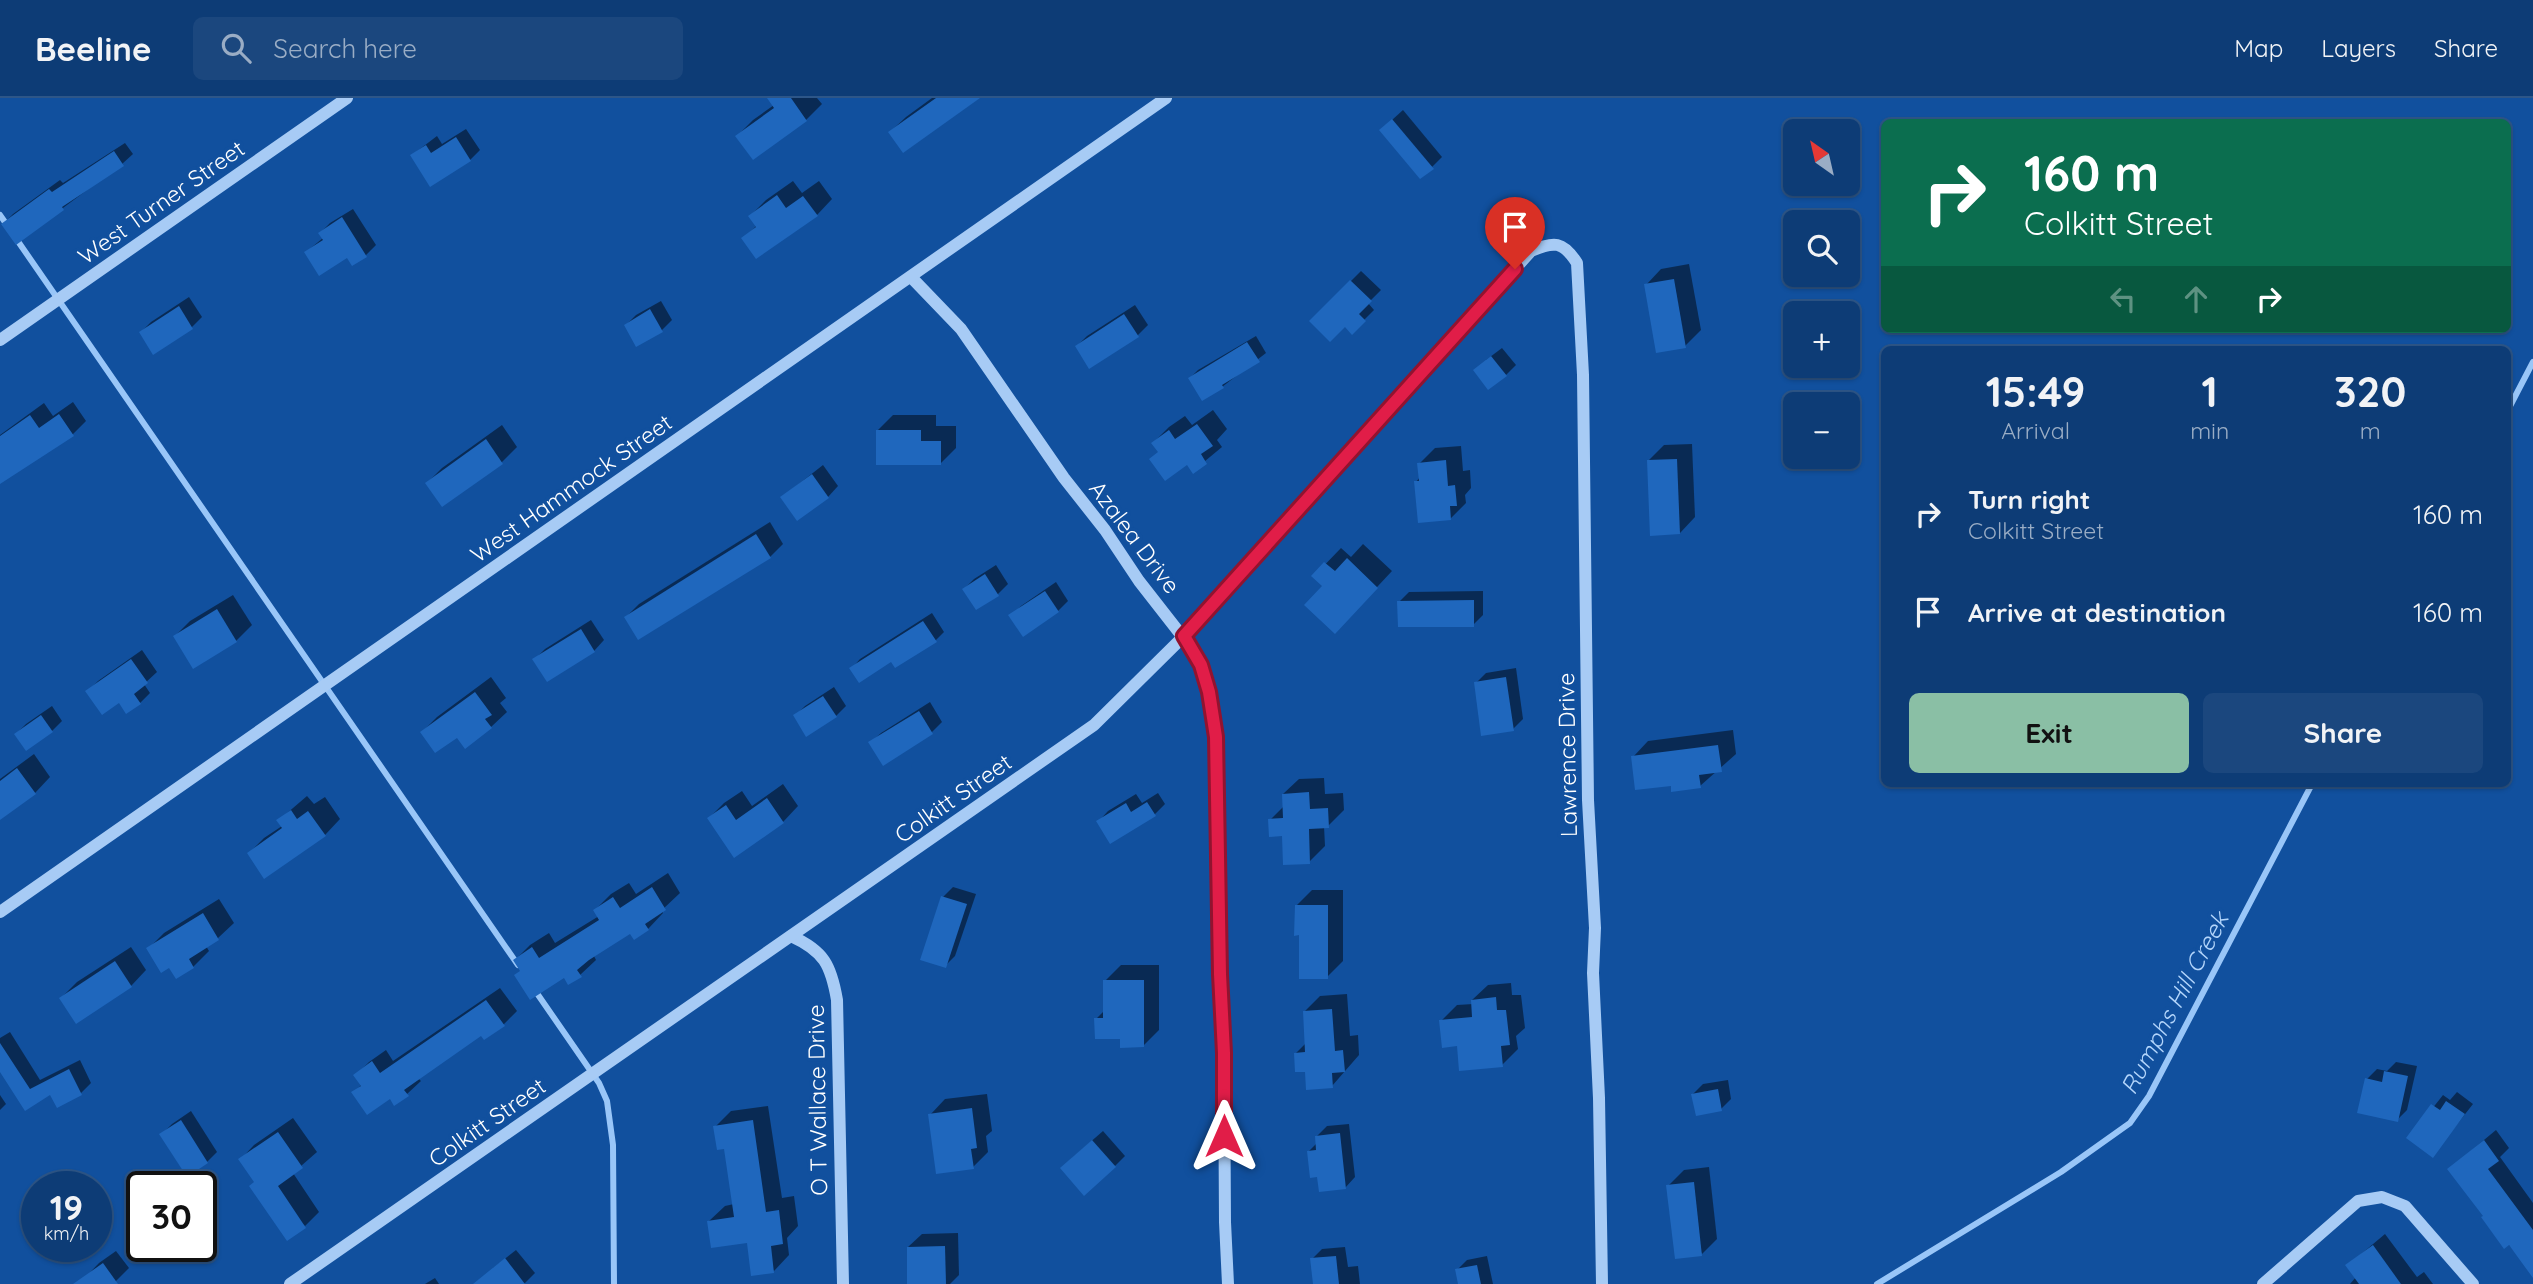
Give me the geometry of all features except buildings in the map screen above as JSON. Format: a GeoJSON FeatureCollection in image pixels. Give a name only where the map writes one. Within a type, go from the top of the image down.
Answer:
{"type":"FeatureCollection","features":[{"type":"Feature","properties":{"kind":"street","name":"West Turner Street"},"geometry":{"type":"LineString","coordinates":[[0,340],[347,98]]}},
{"type":"Feature","properties":{"kind":"street","name":"West Hammock Street"},"geometry":{"type":"LineString","coordinates":[[0,912],[1166,98]]}},
{"type":"Feature","properties":{"kind":"street","name":"Colkitt Street"},"geometry":{"type":"LineString","coordinates":[[290,1284],[1094,725],[1184,636],[1531,251],[1548,243]]}},
{"type":"Feature","properties":{"kind":"street","name":"Lawrence Drive"},"geometry":{"type":"LineString","coordinates":[[1548,243],[1560,245],[1570,252],[1577,263],[1583,375],[1588,800],[1595,928],[1593,973],[1599,1098],[1602,1284]]}},
{"type":"Feature","properties":{"kind":"street","name":"Azalea Drive"},"geometry":{"type":"LineString","coordinates":[[911,277],[961,328],[1064,478],[1105,530],[1139,581],[1184,636],[1196,654],[1204,674],[1215,722],[1217,753],[1228,1284]]}},
{"type":"Feature","properties":{"kind":"street","name":"O T Wallace Drive"},"geometry":{"type":"LineString","coordinates":[[791,936],[806,943],[826,960],[837,1000],[843,1284]]}},
{"type":"Feature","properties":{"kind":"street"},"geometry":{"type":"LineString","coordinates":[[2263,1284],[2358,1201],[2382,1197],[2405,1206],[2473,1284]]}},
{"type":"Feature","properties":{"kind":"waterway"},"geometry":{"type":"LineString","coordinates":[[0,215],[9,228]]}},
{"type":"Feature","properties":{"kind":"waterway"},"geometry":{"type":"LineString","coordinates":[[15,237],[518,965]]}},
{"type":"Feature","properties":{"kind":"waterway","name":"Rumphs Hill Creek"},"geometry":{"type":"LineString","coordinates":[[2511,404],[2533,362]]}},
{"type":"Feature","properties":{"kind":"waterway","name":"Rumphs Hill Creek"},"geometry":{"type":"LineString","coordinates":[[1877,1284],[2061,1172],[2130,1123],[2149,1096],[2310,787]]}},
{"type":"Feature","properties":{"kind":"waterway"},"geometry":{"type":"LineString","coordinates":[[534,989],[599,1083],[607,1101],[613,1145],[614,1284]]}},
{"type":"Feature","properties":{"kind":"route"},"geometry":{"type":"LineString","coordinates":[[1224,1136],[1215,722],[1201,665],[1184,636],[1515,269]]}}]}
